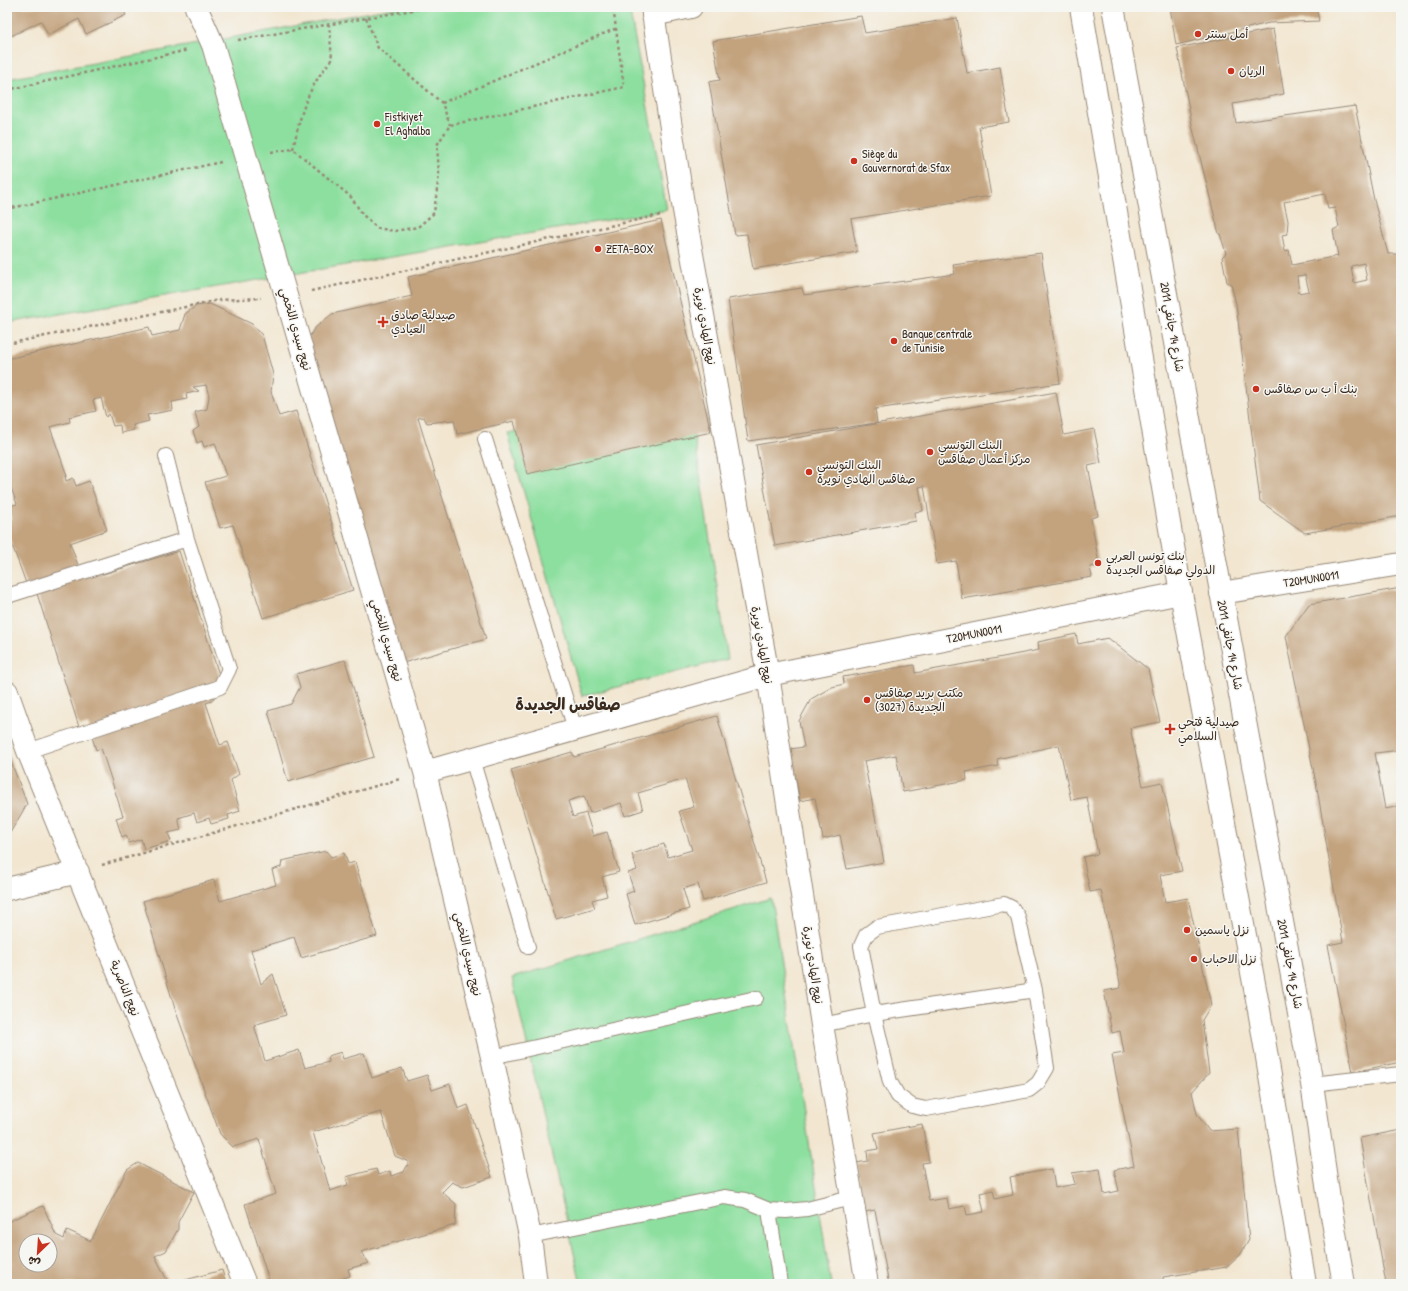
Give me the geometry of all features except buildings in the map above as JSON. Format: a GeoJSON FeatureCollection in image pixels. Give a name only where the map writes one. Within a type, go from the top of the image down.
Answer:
{"type":"FeatureCollection","features":[{"type":"Feature","properties":{"kind":"street","name":"نهج سيدي اللخمي"},"geometry":{"type":"LineString","coordinates":[[196,7],[213,45],[425,772],[492,1057],[530,1236],[536,1284]]}},
{"type":"Feature","properties":{"kind":"street"},"geometry":{"type":"LineString","coordinates":[[653,11],[691,7]]}},
{"type":"Feature","properties":{"kind":"street"},"geometry":{"type":"LineString","coordinates":[[1082,7],[1181,593],[1259,1010],[1305,1284]]}},
{"type":"Feature","properties":{"kind":"street","name":"شارع 14 جانفي 2011"},"geometry":{"type":"LineString","coordinates":[[1113,7],[1312,1084],[1329,1198],[1344,1284]]}},
{"type":"Feature","properties":{"kind":"street","name":"نهج الهادي نويرة"},"geometry":{"type":"LineString","coordinates":[[653,11],[684,210],[768,675],[822,1024],[867,1284]]}},
{"type":"Feature","properties":{"kind":"street","name":"T20MUN0011"},"geometry":{"type":"LineString","coordinates":[[1221,593],[1401,564]]}},
{"type":"Feature","properties":{"kind":"street","name":"T20MUN0011"},"geometry":{"type":"LineString","coordinates":[[425,772],[768,675],[1181,593]]}},
{"type":"Feature","properties":{"kind":"street","name":"نهج الناصرية"},"geometry":{"type":"LineString","coordinates":[[7,692],[28,751],[245,1284]]}},
{"type":"Feature","properties":{"kind":"street"},"geometry":{"type":"LineString","coordinates":[[7,889],[78,872]]}},
{"type":"Feature","properties":{"kind":"lane"},"geometry":{"type":"LineString","coordinates":[[484,439],[575,730]]}},
{"type":"Feature","properties":{"kind":"lane"},"geometry":{"type":"LineString","coordinates":[[28,751],[220,687],[229,669],[187,540],[166,456]]}},
{"type":"Feature","properties":{"kind":"lane"},"geometry":{"type":"LineString","coordinates":[[7,596],[187,540]]}},
{"type":"Feature","properties":{"kind":"lane"},"geometry":{"type":"LineString","coordinates":[[472,759],[528,948]]}},
{"type":"Feature","properties":{"kind":"lane"},"geometry":{"type":"LineString","coordinates":[[1004,904],[1012,908],[1018,917],[1035,990],[1047,1068],[1038,1083],[1029,1090],[926,1109],[912,1106],[898,1096],[890,1082],[874,1014],[861,946],[866,935],[877,927],[1004,904]]}},
{"type":"Feature","properties":{"kind":"lane"},"geometry":{"type":"LineString","coordinates":[[822,1024],[874,1014],[1035,990]]}},
{"type":"Feature","properties":{"kind":"lane"},"geometry":{"type":"LineString","coordinates":[[492,1057],[756,998]]}},
{"type":"Feature","properties":{"kind":"lane"},"geometry":{"type":"LineString","coordinates":[[1312,1084],[1401,1074]]}},
{"type":"Feature","properties":{"kind":"lane"},"geometry":{"type":"LineString","coordinates":[[530,1236],[724,1197],[745,1200],[769,1210],[786,1211],[807,1209],[851,1198]]}},
{"type":"Feature","properties":{"kind":"lane"},"geometry":{"type":"LineString","coordinates":[[769,1210],[780,1284]]}},
{"type":"Feature","properties":{"kind":"path"},"geometry":{"type":"LineString","coordinates":[[7,209],[246,156],[293,148],[351,197],[363,215],[377,228],[395,231],[418,227],[434,213],[439,174],[437,145],[450,125],[624,87],[614,7]]}},
{"type":"Feature","properties":{"kind":"path"},"geometry":{"type":"LineString","coordinates":[[366,18],[378,48],[442,103],[450,125]]}},
{"type":"Feature","properties":{"kind":"path"},"geometry":{"type":"LineString","coordinates":[[293,148],[301,110],[316,79],[332,59],[329,25]]}},
{"type":"Feature","properties":{"kind":"path"},"geometry":{"type":"LineString","coordinates":[[442,103],[616,28]]}},
{"type":"Feature","properties":{"kind":"path"},"geometry":{"type":"LineString","coordinates":[[7,344],[220,300],[286,296],[684,210]]}},
{"type":"Feature","properties":{"kind":"path"},"geometry":{"type":"LineString","coordinates":[[78,872],[425,772]]}},
{"type":"Feature","properties":{"kind":"green space"},"geometry":{"type":"Polygon","coordinates":[[[398,7],[629,7],[667,210],[7,323],[7,79],[398,7]]]}},
{"type":"Feature","properties":{"kind":"green space"},"geometry":{"type":"Polygon","coordinates":[[[689,402],[728,659],[582,696],[507,433],[689,402]]]}},
{"type":"Feature","properties":{"kind":"green space"},"geometry":{"type":"Polygon","coordinates":[[[771,898],[831,1284],[581,1284],[512,978],[771,898]]]}},
{"type":"Feature","properties":{"kind":"place","name":"أمل سنتر"},"geometry":{"type":"Point","coordinates":[1198,34]}},
{"type":"Feature","properties":{"kind":"place","name":"الريان"},"geometry":{"type":"Point","coordinates":[1231,71]}},
{"type":"Feature","properties":{"kind":"place","name":"Fistkiyet El Aghalba"},"geometry":{"type":"Point","coordinates":[377,124]}},
{"type":"Feature","properties":{"kind":"place","name":"Siège du Gouvernorat de Sfax"},"geometry":{"type":"Point","coordinates":[854,161]}},
{"type":"Feature","properties":{"kind":"place","name":"ZETA-BOX"},"geometry":{"type":"Point","coordinates":[598,249]}},
{"type":"Feature","properties":{"kind":"place","name":"صيدلية صادق العيادي"},"geometry":{"type":"Point","coordinates":[383,322]}},
{"type":"Feature","properties":{"kind":"place","name":"Banque centrale de Tunisie"},"geometry":{"type":"Point","coordinates":[894,341]}},
{"type":"Feature","properties":{"kind":"place","name":"بنك أ ب س صفاقس"},"geometry":{"type":"Point","coordinates":[1256,389]}},
{"type":"Feature","properties":{"kind":"place","name":"البنك التونسي مركز أعمال صفاقس"},"geometry":{"type":"Point","coordinates":[930,452]}},
{"type":"Feature","properties":{"kind":"place","name":"البنك التونسي صفاقس الهادي نويرة"},"geometry":{"type":"Point","coordinates":[809,472]}},
{"type":"Feature","properties":{"kind":"place","name":"بنك تونس العربي الدولي صفاقس الجديدة"},"geometry":{"type":"Point","coordinates":[1098,563]}},
{"type":"Feature","properties":{"kind":"place","name":"مكتب بريد صفاقس الجديدة (3027)"},"geometry":{"type":"Point","coordinates":[867,700]}},
{"type":"Feature","properties":{"kind":"place","name":"صيدلية فتحي السلامي"},"geometry":{"type":"Point","coordinates":[1170,729]}},
{"type":"Feature","properties":{"kind":"place","name":"نزل ياسمين"},"geometry":{"type":"Point","coordinates":[1187,930]}},
{"type":"Feature","properties":{"kind":"place","name":"نزل الاحباب"},"geometry":{"type":"Point","coordinates":[1194,959]}},
{"type":"Feature","properties":{"kind":"district","name":"صفاقس الجديدة"},"geometry":{"type":"Point","coordinates":[568,704]}}]}
